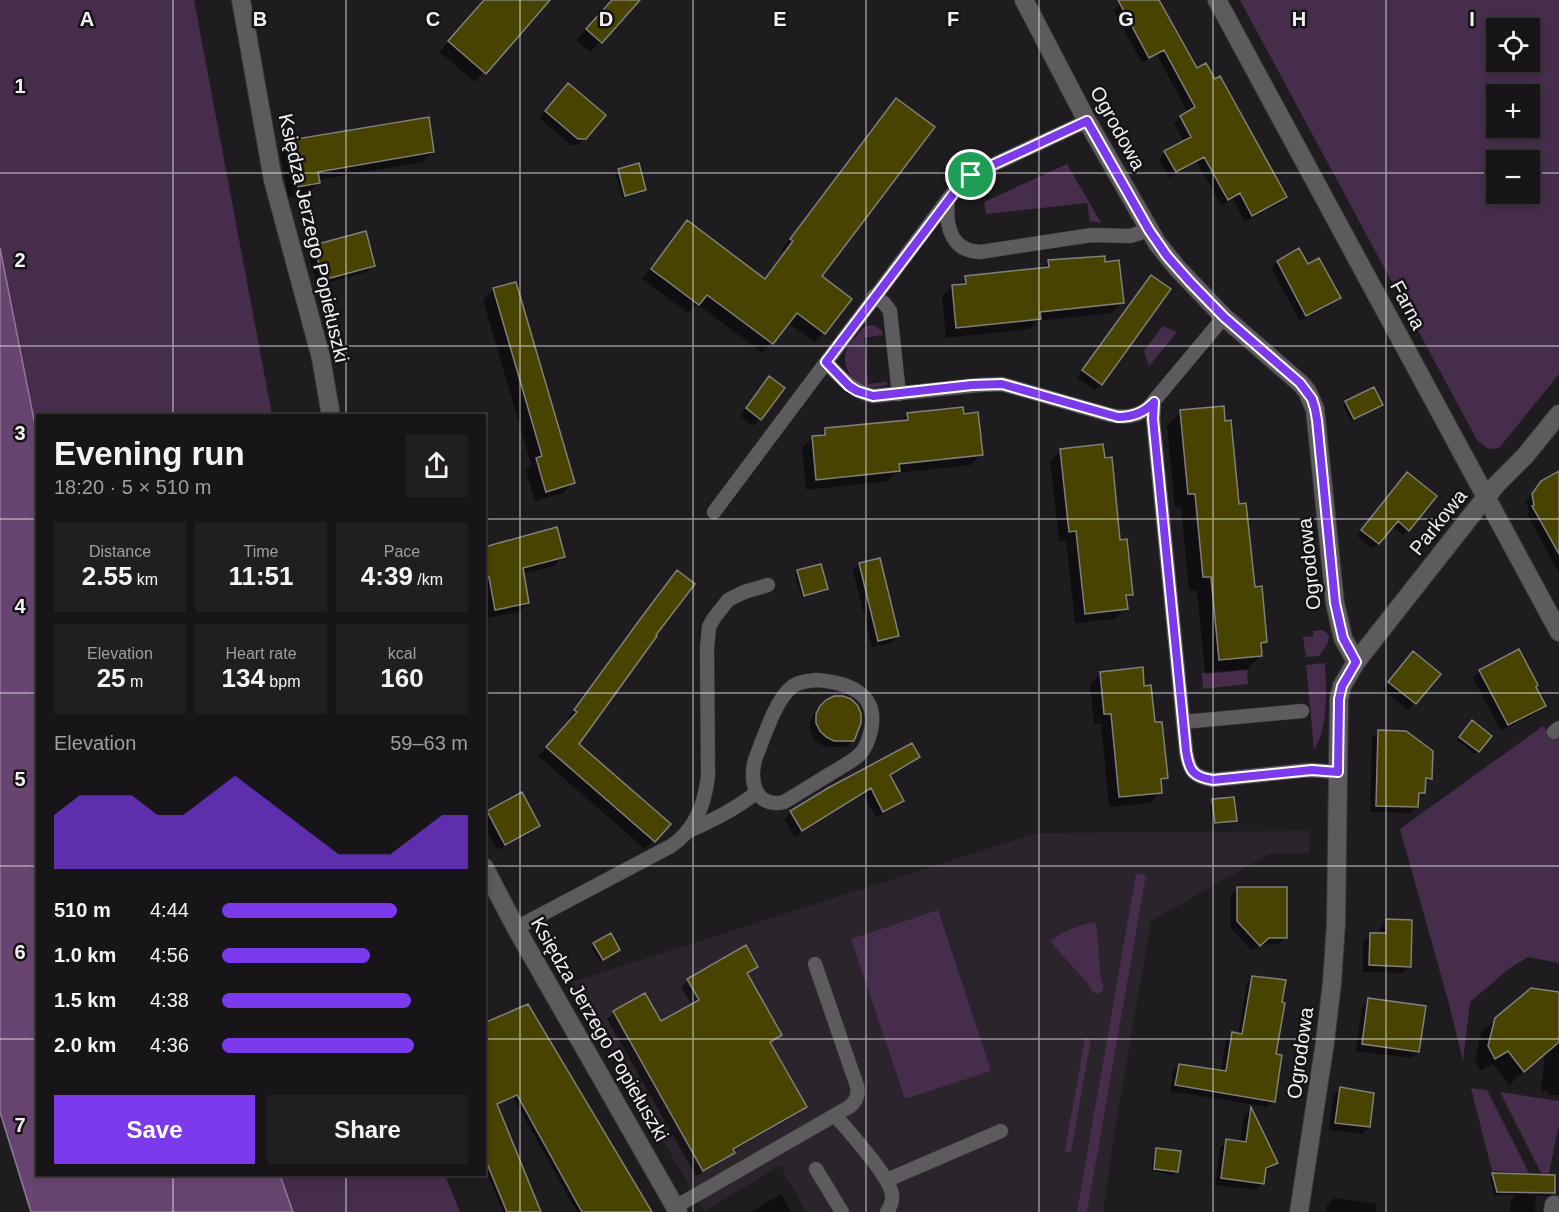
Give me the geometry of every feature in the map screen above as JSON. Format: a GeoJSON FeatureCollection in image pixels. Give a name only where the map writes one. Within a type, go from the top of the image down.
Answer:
{"type":"FeatureCollection","features":[{"type":"Feature","properties":{"kind":"street","name":"Księdza Jerzego Popiełuszki"},"geometry":{"type":"LineString","coordinates":[[241,0],[273,180],[321,358],[331,414]]}},
{"type":"Feature","properties":{"kind":"street","name":"Ogrodowa"},"geometry":{"type":"LineString","coordinates":[[1024,0],[1087,121],[1149,230],[1178,269],[1224,317],[1300,383],[1312,399],[1315,409],[1335,603],[1343,638],[1356,662],[1342,686],[1339,699],[1336,923],[1332,983],[1299,1212]]}},
{"type":"Feature","properties":{"kind":"street","name":"Farna"},"geometry":{"type":"LineString","coordinates":[[1217,0],[1559,632]]}},
{"type":"Feature","properties":{"kind":"street","name":"Parkowa"},"geometry":{"type":"LineString","coordinates":[[1356,662],[1497,484],[1525,456],[1559,414]]}},
{"type":"Feature","properties":{"kind":"street","name":"Księdza Jerzego Popiełuszki"},"geometry":{"type":"LineString","coordinates":[[486,871],[516,928],[677,1209]]}},
{"type":"Feature","properties":{"kind":"lane"},"geometry":{"type":"LineString","coordinates":[[714,512],[958,186],[971,175],[1087,121]]}},
{"type":"Feature","properties":{"kind":"lane"},"geometry":{"type":"LineString","coordinates":[[948,200],[947,216],[952,235],[957,244],[971,251],[980,252],[1092,235],[1130,236],[1149,230]]}},
{"type":"Feature","properties":{"kind":"lane"},"geometry":{"type":"LineString","coordinates":[[874,296],[890,311],[899,394]]}},
{"type":"Feature","properties":{"kind":"lane"},"geometry":{"type":"LineString","coordinates":[[826,362],[849,386],[873,396],[1002,384],[1118,417],[1126,417],[1142,412],[1154,402],[1224,317]]}},
{"type":"Feature","properties":{"kind":"lane"},"geometry":{"type":"LineString","coordinates":[[1154,402],[1153,419],[1189,768],[1199,777],[1213,780],[1312,770],[1338,772]]}},
{"type":"Feature","properties":{"kind":"lane"},"geometry":{"type":"LineString","coordinates":[[516,928],[671,846],[681,840],[688,831],[701,808],[708,776],[707,649],[709,627],[728,600],[744,592],[768,585]]}},
{"type":"Feature","properties":{"kind":"lane"},"geometry":{"type":"LineString","coordinates":[[824,680],[849,686],[869,703],[873,719],[868,740],[859,755],[784,802],[770,803],[757,792],[753,782],[752,767],[778,704],[792,687],[807,681],[824,680]]}},
{"type":"Feature","properties":{"kind":"lane"},"geometry":{"type":"LineString","coordinates":[[1183,722],[1302,711]]}},
{"type":"Feature","properties":{"kind":"lane"},"geometry":{"type":"LineString","coordinates":[[688,831],[738,807],[757,792]]}},
{"type":"Feature","properties":{"kind":"lane"},"geometry":{"type":"LineString","coordinates":[[677,1209],[856,1101],[858,1091],[815,964]]}},
{"type":"Feature","properties":{"kind":"lane"},"geometry":{"type":"LineString","coordinates":[[835,1115],[887,1180],[892,1196],[892,1204],[887,1212]]}},
{"type":"Feature","properties":{"kind":"lane"},"geometry":{"type":"LineString","coordinates":[[887,1180],[1001,1131]]}},
{"type":"Feature","properties":{"kind":"lane"},"geometry":{"type":"LineString","coordinates":[[816,1169],[842,1212]]}},
{"type":"Feature","properties":{"kind":"shaded area"},"geometry":{"type":"Polygon","coordinates":[[[0,0],[194,0],[272,414],[36,414],[36,435],[0,248],[0,0]]]}},
{"type":"Feature","properties":{"kind":"shaded area"},"geometry":{"type":"Polygon","coordinates":[[[1240,0],[1559,0],[1559,374],[1499,448],[1488,449],[1477,440],[1240,0]]]}},
{"type":"Feature","properties":{"kind":"shaded area"},"geometry":{"type":"Polygon","coordinates":[[[1067,164],[1101,223],[1090,221],[1087,203],[986,214],[984,202],[1067,164]]]}},
{"type":"Feature","properties":{"kind":"shaded area"},"geometry":{"type":"Polygon","coordinates":[[[0,248],[36,430],[36,1176],[280,1176],[293,1212],[31,1212],[0,1112],[0,248]]]}},
{"type":"Feature","properties":{"kind":"shaded area"},"geometry":{"type":"Polygon","coordinates":[[[873,325],[881,330],[883,335],[864,338],[868,384],[887,382],[887,385],[878,387],[858,383],[853,379],[845,363],[849,345],[863,328],[873,325]]]}},
{"type":"Feature","properties":{"kind":"shaded area"},"geometry":{"type":"Polygon","coordinates":[[[1163,326],[1177,332],[1149,366],[1144,351],[1163,326]]]}},
{"type":"Feature","properties":{"kind":"shaded area"},"geometry":{"type":"Polygon","coordinates":[[[1322,630],[1329,638],[1326,646],[1319,656],[1306,657],[1303,637],[1313,636],[1313,631],[1322,630]]]}},
{"type":"Feature","properties":{"kind":"shaded area"},"geometry":{"type":"Polygon","coordinates":[[[1325,663],[1324,719],[1319,741],[1314,749],[1306,665],[1325,663]]]}},
{"type":"Feature","properties":{"kind":"shaded area"},"geometry":{"type":"Polygon","coordinates":[[[1247,669],[1248,684],[1203,689],[1202,673],[1247,669]]]}},
{"type":"Feature","properties":{"kind":"shaded area"},"geometry":{"type":"Polygon","coordinates":[[[1543,726],[1556,740],[1559,738],[1559,963],[1528,957],[1510,968],[1470,1002],[1463,1061],[1400,829],[1543,726]]]}},
{"type":"Feature","properties":{"kind":"shaded area"},"geometry":{"type":"Polygon","coordinates":[[[1310,831],[1309,853],[1269,854],[1151,921],[1103,1212],[806,1212],[780,1165],[704,1212],[572,982],[1037,833],[1310,831]]]}},
{"type":"Feature","properties":{"kind":"shaded area"},"geometry":{"type":"Polygon","coordinates":[[[1136,874],[1146,875],[1087,1212],[1077,1212],[1136,874]]]}},
{"type":"Feature","properties":{"kind":"shaded area"},"geometry":{"type":"Polygon","coordinates":[[[938,910],[991,1071],[905,1099],[851,939],[938,910]]]}},
{"type":"Feature","properties":{"kind":"shaded area"},"geometry":{"type":"Polygon","coordinates":[[[1096,922],[1101,980],[1104,986],[1102,992],[1096,994],[1050,941],[1072,929],[1096,922]]]}},
{"type":"Feature","properties":{"kind":"shaded area"},"geometry":{"type":"Polygon","coordinates":[[[1085,1038],[1091,1039],[1071,1152],[1065,1151],[1085,1038]]]}},
{"type":"Feature","properties":{"kind":"shaded area"},"geometry":{"type":"Polygon","coordinates":[[[1471,1088],[1487,1090],[1529,1173],[1492,1171],[1471,1088]]]}},
{"type":"Feature","properties":{"kind":"shaded area"},"geometry":{"type":"Polygon","coordinates":[[[1500,1092],[1559,1101],[1559,1123],[1549,1174],[1541,1173],[1500,1092]]]}},
{"type":"Feature","properties":{"kind":"shaded area"},"geometry":{"type":"Polygon","coordinates":[[[280,1176],[445,1176],[460,1212],[293,1212],[280,1176]]]}},
{"type":"Feature","properties":{"kind":"building"},"geometry":{"type":"Polygon","coordinates":[[[484,0],[550,0],[486,74],[448,41],[484,0]]]}},
{"type":"Feature","properties":{"kind":"building"},"geometry":{"type":"Polygon","coordinates":[[[612,0],[640,0],[602,43],[586,29],[612,0]]]}},
{"type":"Feature","properties":{"kind":"building"},"geometry":{"type":"Polygon","coordinates":[[[1118,0],[1159,0],[1197,68],[1206,63],[1215,79],[1220,76],[1287,197],[1252,216],[1240,193],[1228,200],[1204,157],[1176,172],[1164,151],[1191,137],[1180,116],[1195,107],[1164,50],[1149,58],[1118,0]]]}},
{"type":"Feature","properties":{"kind":"building"},"geometry":{"type":"Polygon","coordinates":[[[568,83],[606,115],[586,139],[578,139],[545,111],[568,83]]]}},
{"type":"Feature","properties":{"kind":"building"},"geometry":{"type":"Polygon","coordinates":[[[896,98],[935,127],[822,276],[852,299],[825,334],[797,313],[773,344],[707,295],[699,305],[651,269],[687,220],[765,279],[793,241],[790,239],[896,98]]]}},
{"type":"Feature","properties":{"kind":"building"},"geometry":{"type":"Polygon","coordinates":[[[429,117],[434,152],[318,172],[320,183],[298,187],[290,140],[429,117]]]}},
{"type":"Feature","properties":{"kind":"building"},"geometry":{"type":"Polygon","coordinates":[[[639,163],[646,190],[625,196],[618,169],[639,163]]]}},
{"type":"Feature","properties":{"kind":"building"},"geometry":{"type":"Polygon","coordinates":[[[366,231],[375,266],[323,280],[314,245],[366,231]]]}},
{"type":"Feature","properties":{"kind":"building"},"geometry":{"type":"Polygon","coordinates":[[[1299,248],[1308,264],[1319,258],[1341,298],[1306,316],[1277,261],[1299,248]]]}},
{"type":"Feature","properties":{"kind":"building"},"geometry":{"type":"Polygon","coordinates":[[[1105,256],[1105,262],[1119,260],[1124,303],[1040,312],[1041,319],[956,328],[952,285],[966,284],[965,276],[1049,267],[1048,260],[1105,256]]]}},
{"type":"Feature","properties":{"kind":"building"},"geometry":{"type":"Polygon","coordinates":[[[1151,275],[1171,289],[1102,385],[1082,370],[1151,275]]]}},
{"type":"Feature","properties":{"kind":"building"},"geometry":{"type":"Polygon","coordinates":[[[516,282],[575,483],[546,492],[536,458],[542,456],[493,288],[516,282]]]}},
{"type":"Feature","properties":{"kind":"building"},"geometry":{"type":"Polygon","coordinates":[[[769,376],[785,388],[761,420],[746,408],[769,376]]]}},
{"type":"Feature","properties":{"kind":"building"},"geometry":{"type":"Polygon","coordinates":[[[1374,387],[1383,405],[1354,419],[1345,401],[1374,387]]]}},
{"type":"Feature","properties":{"kind":"building"},"geometry":{"type":"Polygon","coordinates":[[[1224,406],[1225,421],[1231,420],[1239,504],[1246,503],[1255,587],[1262,586],[1267,642],[1261,643],[1262,656],[1219,660],[1211,577],[1203,577],[1195,494],[1188,494],[1180,410],[1224,406]]]}},
{"type":"Feature","properties":{"kind":"building"},"geometry":{"type":"Polygon","coordinates":[[[963,407],[964,414],[978,412],[983,455],[899,464],[900,471],[816,480],[812,436],[825,435],[825,428],[908,420],[907,413],[963,407]]]}},
{"type":"Feature","properties":{"kind":"building"},"geometry":{"type":"Polygon","coordinates":[[[1103,444],[1105,458],[1112,457],[1120,540],[1127,539],[1133,595],[1126,595],[1128,609],[1085,614],[1076,531],[1069,532],[1060,449],[1103,444]]]}},
{"type":"Feature","properties":{"kind":"building"},"geometry":{"type":"Polygon","coordinates":[[[1559,471],[1559,554],[1532,506],[1534,505],[1532,494],[1541,481],[1559,471]]]}},
{"type":"Feature","properties":{"kind":"building"},"geometry":{"type":"Polygon","coordinates":[[[1407,472],[1437,496],[1409,531],[1398,521],[1379,544],[1361,530],[1407,472]]]}},
{"type":"Feature","properties":{"kind":"building"},"geometry":{"type":"Polygon","coordinates":[[[557,527],[565,557],[523,568],[529,603],[495,610],[489,577],[486,578],[486,546],[557,527]]]}},
{"type":"Feature","properties":{"kind":"building"},"geometry":{"type":"Polygon","coordinates":[[[880,558],[899,636],[878,641],[859,563],[880,558]]]}},
{"type":"Feature","properties":{"kind":"building"},"geometry":{"type":"Polygon","coordinates":[[[821,564],[828,589],[804,596],[797,570],[821,564]]]}},
{"type":"Feature","properties":{"kind":"building"},"geometry":{"type":"Polygon","coordinates":[[[677,570],[695,584],[579,744],[671,824],[655,842],[546,747],[577,712],[574,710],[677,570]]]}},
{"type":"Feature","properties":{"kind":"building"},"geometry":{"type":"Polygon","coordinates":[[[1519,649],[1546,706],[1508,725],[1479,670],[1519,649]]]}},
{"type":"Feature","properties":{"kind":"building"},"geometry":{"type":"Polygon","coordinates":[[[1413,651],[1441,674],[1416,704],[1388,682],[1413,651]]]}},
{"type":"Feature","properties":{"kind":"building"},"geometry":{"type":"Polygon","coordinates":[[[1143,667],[1144,686],[1151,685],[1155,722],[1162,722],[1168,778],[1161,779],[1162,793],[1119,797],[1111,714],[1104,714],[1100,672],[1143,667]]]}},
{"type":"Feature","properties":{"kind":"building"},"geometry":{"type":"Polygon","coordinates":[[[834,696],[851,699],[858,706],[861,723],[854,741],[834,741],[820,731],[816,723],[816,714],[820,706],[834,696]]]}},
{"type":"Feature","properties":{"kind":"building"},"geometry":{"type":"Polygon","coordinates":[[[1472,720],[1492,736],[1479,752],[1459,737],[1472,720]]]}},
{"type":"Feature","properties":{"kind":"building"},"geometry":{"type":"Polygon","coordinates":[[[1378,730],[1406,731],[1433,751],[1432,779],[1426,778],[1425,793],[1419,793],[1418,807],[1376,806],[1378,730]]]}},
{"type":"Feature","properties":{"kind":"building"},"geometry":{"type":"Polygon","coordinates":[[[912,743],[920,757],[890,775],[904,801],[883,812],[871,788],[802,831],[790,811],[912,743]]]}},
{"type":"Feature","properties":{"kind":"building"},"geometry":{"type":"Polygon","coordinates":[[[522,792],[540,826],[505,845],[487,811],[522,792]]]}},
{"type":"Feature","properties":{"kind":"building"},"geometry":{"type":"Polygon","coordinates":[[[1234,797],[1237,821],[1215,823],[1212,799],[1234,797]]]}},
{"type":"Feature","properties":{"kind":"building"},"geometry":{"type":"Polygon","coordinates":[[[1237,887],[1287,887],[1287,938],[1269,938],[1260,946],[1237,921],[1237,887]]]}},
{"type":"Feature","properties":{"kind":"building"},"geometry":{"type":"Polygon","coordinates":[[[1386,919],[1412,920],[1411,967],[1369,965],[1370,933],[1386,933],[1386,919]]]}},
{"type":"Feature","properties":{"kind":"building"},"geometry":{"type":"Polygon","coordinates":[[[611,933],[620,950],[603,960],[593,943],[611,933]]]}},
{"type":"Feature","properties":{"kind":"building"},"geometry":{"type":"Polygon","coordinates":[[[746,945],[758,967],[747,973],[782,1035],[770,1042],[807,1107],[733,1149],[735,1153],[703,1171],[613,1011],[645,993],[661,1021],[699,1000],[687,979],[746,945]]]}},
{"type":"Feature","properties":{"kind":"building"},"geometry":{"type":"Polygon","coordinates":[[[1252,976],[1286,980],[1282,1002],[1285,1003],[1276,1054],[1282,1055],[1275,1102],[1175,1085],[1179,1064],[1226,1071],[1232,1032],[1242,1034],[1252,976]]]}},
{"type":"Feature","properties":{"kind":"building"},"geometry":{"type":"Polygon","coordinates":[[[1531,988],[1559,992],[1559,1042],[1524,1072],[1508,1051],[1495,1059],[1488,1046],[1495,1018],[1531,988]]]}},
{"type":"Feature","properties":{"kind":"building"},"geometry":{"type":"Polygon","coordinates":[[[1368,998],[1426,1006],[1419,1052],[1362,1044],[1368,998]]]}},
{"type":"Feature","properties":{"kind":"building"},"geometry":{"type":"Polygon","coordinates":[[[528,1004],[652,1212],[582,1212],[517,1095],[497,1104],[541,1212],[507,1212],[486,1161],[486,1022],[528,1004]]]}},
{"type":"Feature","properties":{"kind":"building"},"geometry":{"type":"Polygon","coordinates":[[[1340,1087],[1374,1093],[1370,1127],[1335,1123],[1340,1087]]]}},
{"type":"Feature","properties":{"kind":"building"},"geometry":{"type":"Polygon","coordinates":[[[1251,1107],[1278,1163],[1266,1168],[1264,1184],[1221,1178],[1226,1139],[1246,1142],[1251,1107]]]}},
{"type":"Feature","properties":{"kind":"building"},"geometry":{"type":"Polygon","coordinates":[[[1156,1148],[1181,1151],[1178,1172],[1154,1169],[1156,1148]]]}},
{"type":"Feature","properties":{"kind":"building"},"geometry":{"type":"Polygon","coordinates":[[[1492,1173],[1555,1175],[1555,1193],[1497,1192],[1492,1173]]]}},
{"type":"Feature","properties":{"kind":"route"},"geometry":{"type":"LineString","coordinates":[[1087,121],[1149,230],[1167,256],[1224,317],[1300,383],[1312,399],[1315,409],[1335,603],[1343,638],[1356,662],[1342,686],[1339,699],[1338,772],[1312,770],[1213,780],[1199,777],[1189,768],[1153,419],[1154,402],[1142,412],[1118,417],[1002,384],[873,396],[849,386],[826,362],[958,186],[971,175],[1087,121]]}}]}
